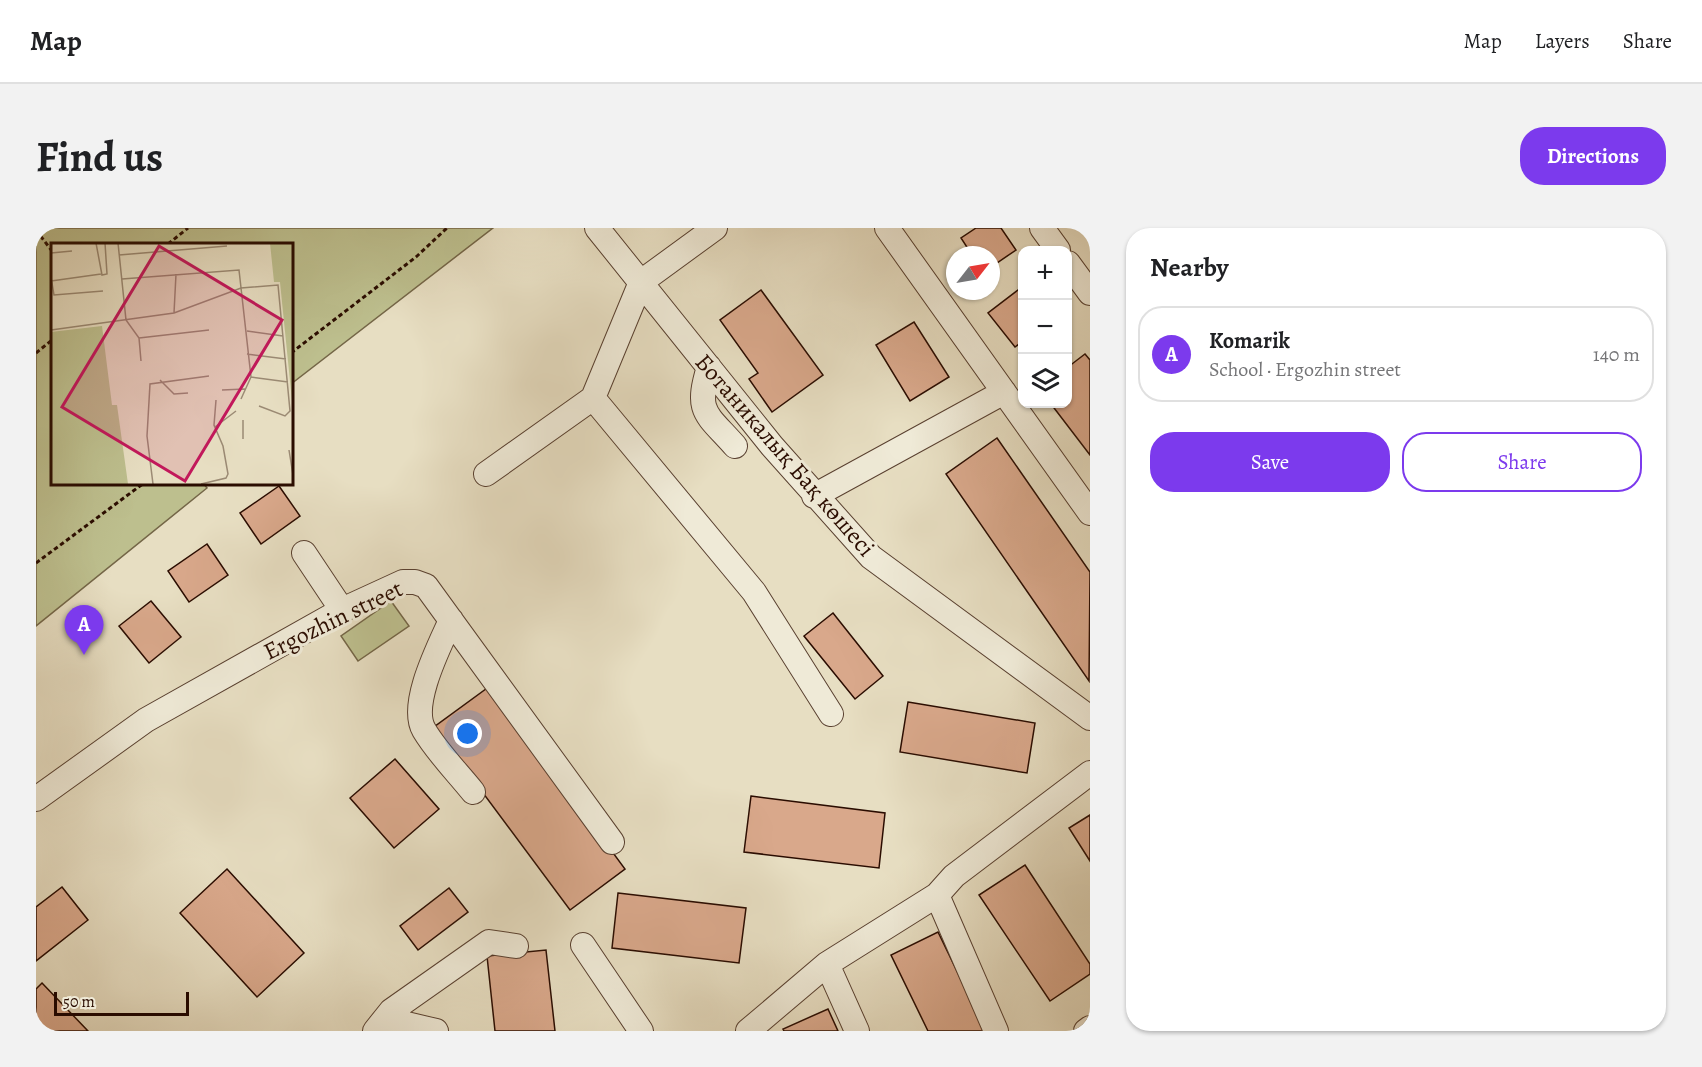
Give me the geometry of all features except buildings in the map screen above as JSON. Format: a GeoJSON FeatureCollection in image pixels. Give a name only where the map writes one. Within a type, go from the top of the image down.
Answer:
{"type":"FeatureCollection","features":[{"type":"Feature","properties":{"kind":"street","name":"Ботаникалық Бақ көшесі"},"geometry":{"type":"LineString","coordinates":[[597,228],[814,496],[871,557],[1090,718]]}},
{"type":"Feature","properties":{"kind":"street"},"geometry":{"type":"LineString","coordinates":[[486,474],[593,398],[641,282],[714,228]]}},
{"type":"Feature","properties":{"kind":"street"},"geometry":{"type":"LineString","coordinates":[[887,228],[1090,513]]}},
{"type":"Feature","properties":{"kind":"street"},"geometry":{"type":"LineString","coordinates":[[1042,228],[1055,246]]}},
{"type":"Feature","properties":{"kind":"street"},"geometry":{"type":"LineString","coordinates":[[1072,268],[1090,293]]}},
{"type":"Feature","properties":{"kind":"street"},"geometry":{"type":"LineString","coordinates":[[709,367],[702,390],[703,410],[735,446]]}},
{"type":"Feature","properties":{"kind":"street"},"geometry":{"type":"LineString","coordinates":[[814,496],[1004,392]]}},
{"type":"Feature","properties":{"kind":"street"},"geometry":{"type":"LineString","coordinates":[[593,398],[754,592],[831,714]]}},
{"type":"Feature","properties":{"kind":"street"},"geometry":{"type":"LineString","coordinates":[[303,553],[342,610]]}},
{"type":"Feature","properties":{"kind":"street","name":"Ergozhin street"},"geometry":{"type":"LineString","coordinates":[[36,799],[146,720],[342,610],[403,582],[415,582],[426,586],[612,842]]}},
{"type":"Feature","properties":{"kind":"street"},"geometry":{"type":"LineString","coordinates":[[451,620],[427,673],[421,706],[423,728],[473,792]]}},
{"type":"Feature","properties":{"kind":"street"},"geometry":{"type":"LineString","coordinates":[[748,1031],[827,964],[938,894],[954,876],[1090,773]]}},
{"type":"Feature","properties":{"kind":"street"},"geometry":{"type":"LineString","coordinates":[[938,894],[996,1031]]}},
{"type":"Feature","properties":{"kind":"street"},"geometry":{"type":"LineString","coordinates":[[380,1025],[391,1011],[489,942],[516,946]]}},
{"type":"Feature","properties":{"kind":"street"},"geometry":{"type":"LineString","coordinates":[[584,945],[640,1031]]}},
{"type":"Feature","properties":{"kind":"street"},"geometry":{"type":"LineString","coordinates":[[827,964],[857,1031]]}},
{"type":"Feature","properties":{"kind":"street"},"geometry":{"type":"LineString","coordinates":[[380,1025],[436,1031]]}},
{"type":"Feature","properties":{"kind":"street"},"geometry":{"type":"LineString","coordinates":[[1086,1031],[1090,1028]]}},
{"type":"Feature","properties":{"kind":"path"},"geometry":{"type":"LineString","coordinates":[[169,243],[188,228]]}},
{"type":"Feature","properties":{"kind":"path"},"geometry":{"type":"LineString","coordinates":[[292,352],[416,257],[447,228]]}},
{"type":"Feature","properties":{"kind":"path"},"geometry":{"type":"LineString","coordinates":[[36,230],[51,250]]}},
{"type":"Feature","properties":{"kind":"path"},"geometry":{"type":"LineString","coordinates":[[36,353],[51,341]]}},
{"type":"Feature","properties":{"kind":"path"},"geometry":{"type":"LineString","coordinates":[[36,563],[143,484]]}},
{"type":"Feature","properties":{"kind":"green space"},"geometry":{"type":"Polygon","coordinates":[[[36,228],[493,228],[292,383],[292,243],[51,243],[51,484],[204,484],[207,488],[36,626],[36,228]]]}},
{"type":"Feature","properties":{"kind":"green space"},"geometry":{"type":"Polygon","coordinates":[[[391,601],[409,626],[358,661],[341,636],[391,601]]]}},
{"type":"Feature","properties":{"kind":"place","name":"Komarik"},"geometry":{"type":"Point","coordinates":[84,655]}}]}
